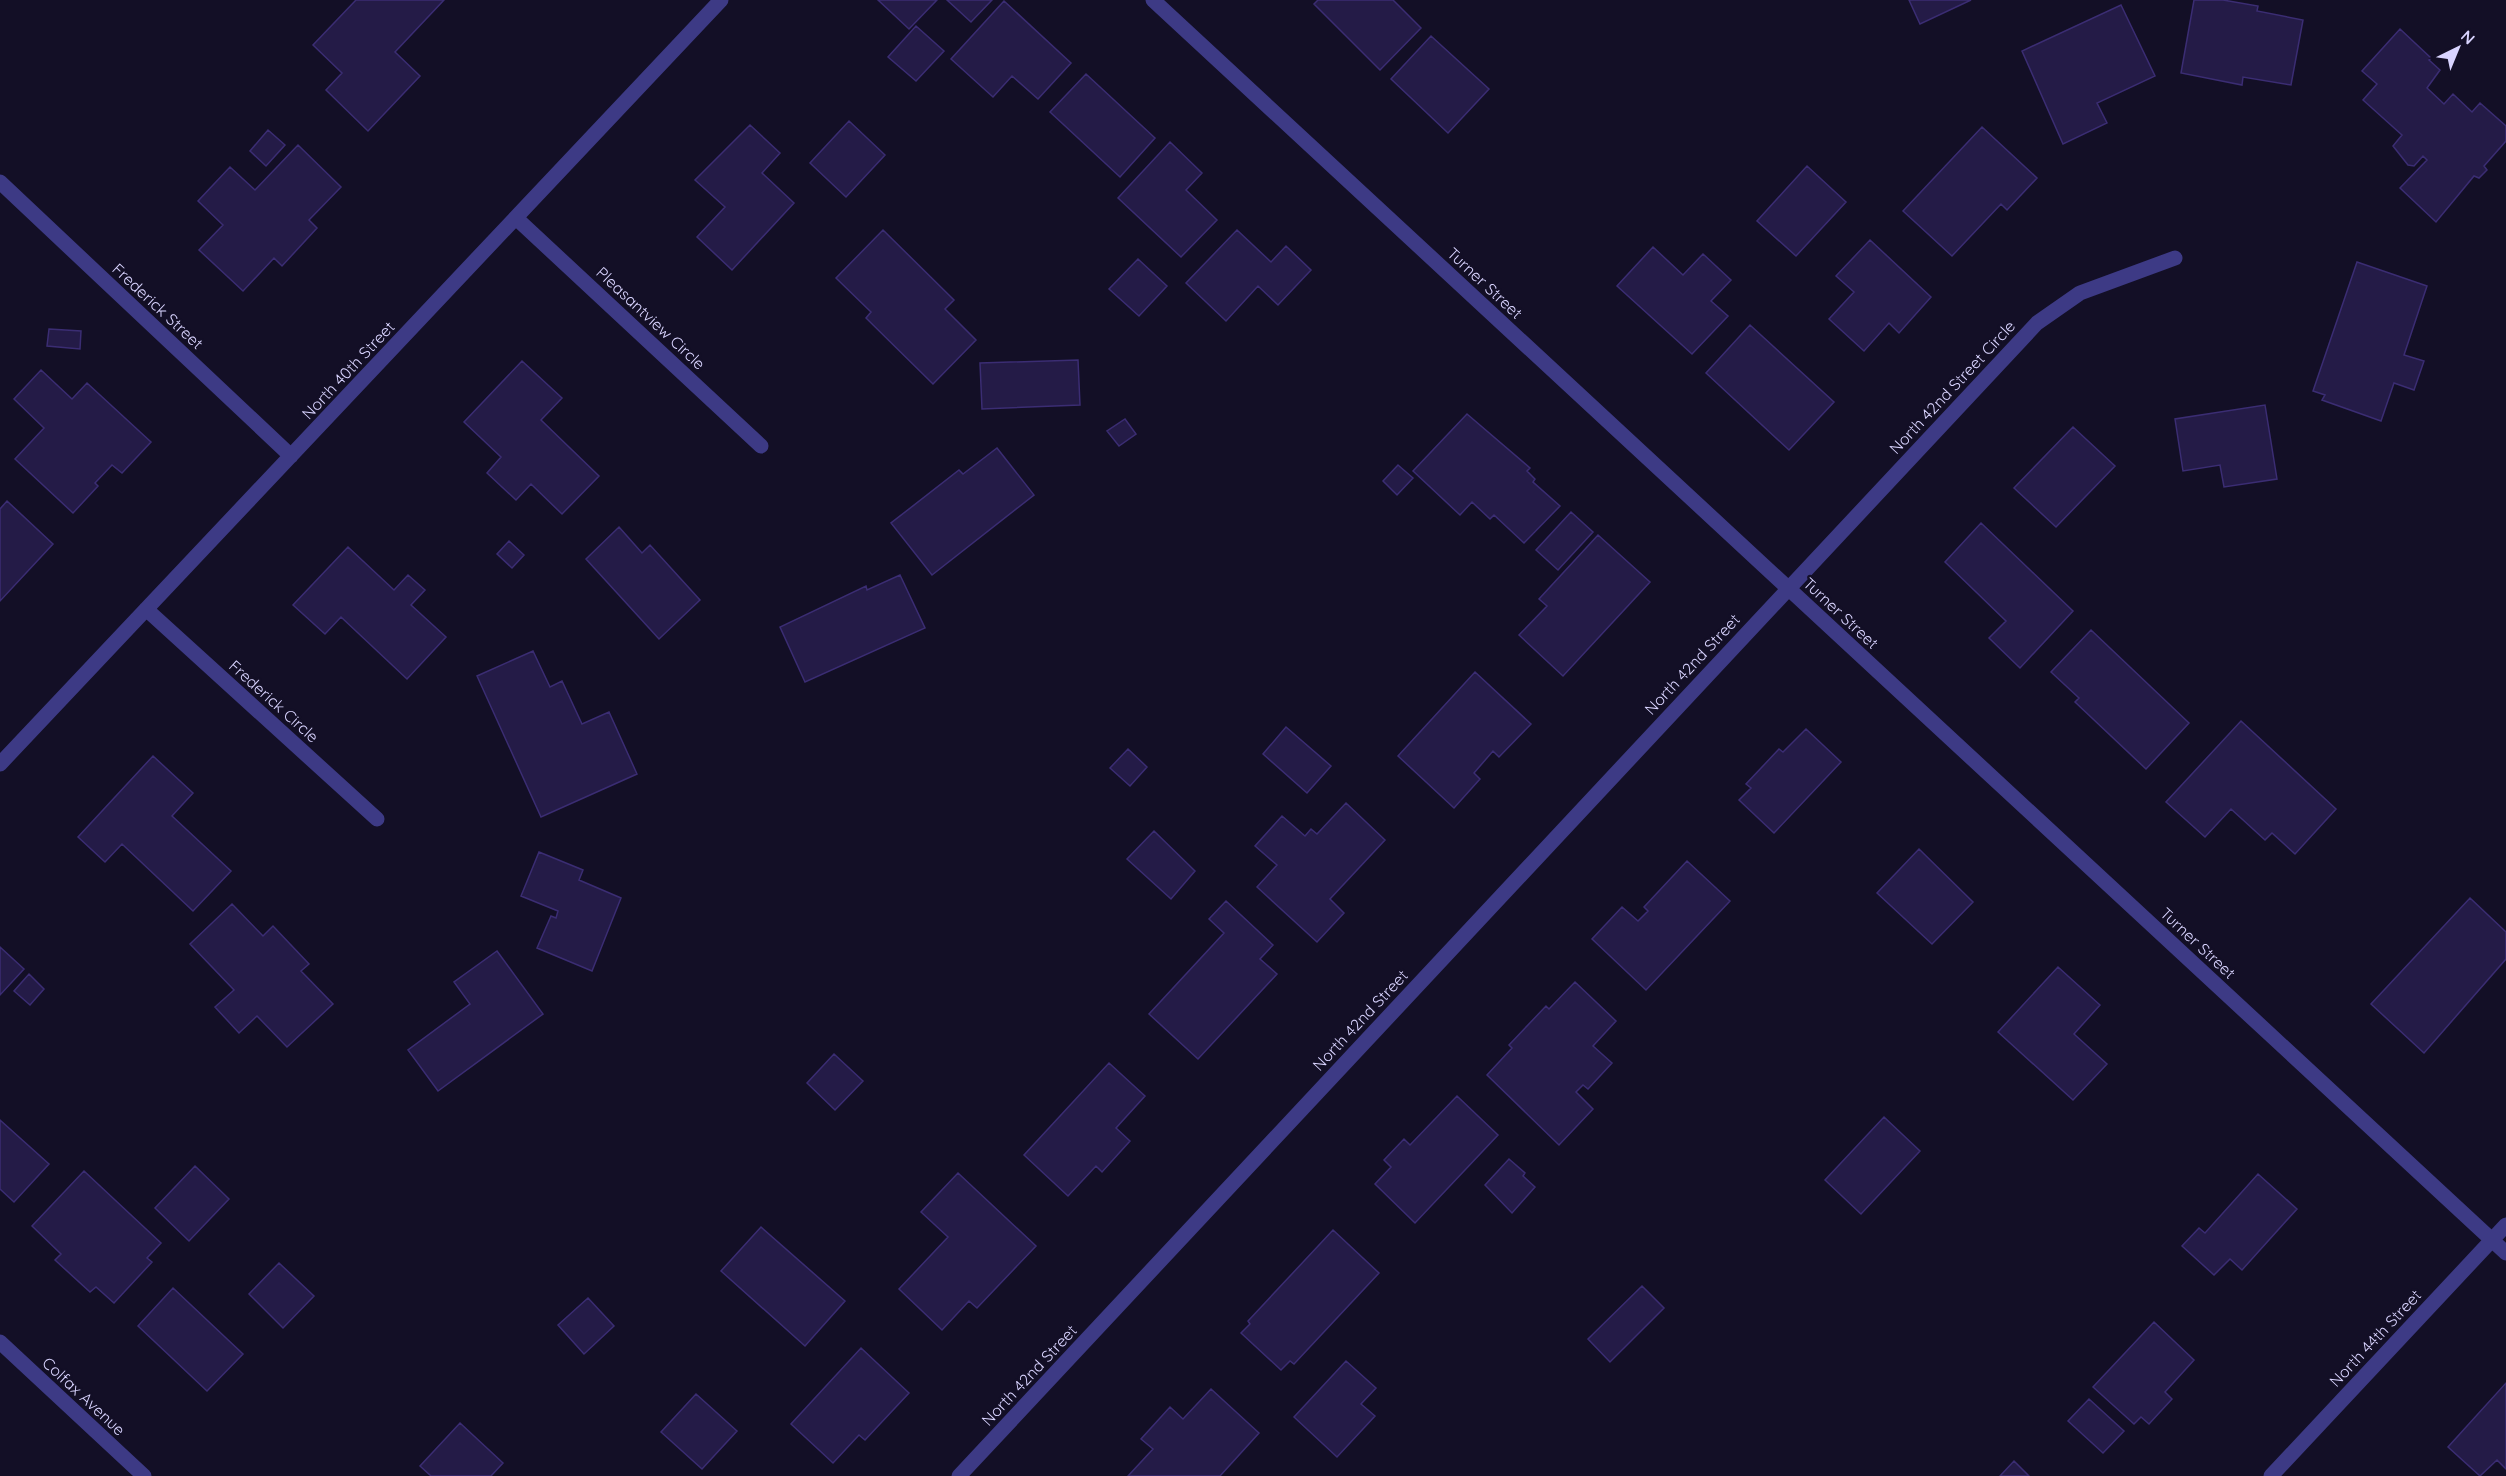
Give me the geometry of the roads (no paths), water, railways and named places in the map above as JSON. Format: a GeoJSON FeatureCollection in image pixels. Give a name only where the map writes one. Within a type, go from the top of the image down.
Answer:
{"type":"FeatureCollection","features":[{"type":"Feature","properties":{"kind":"street","name":"North 40th Street"},"geometry":{"type":"LineString","coordinates":[[0,764],[721,0]]}},
{"type":"Feature","properties":{"kind":"street","name":"Turner Street"},"geometry":{"type":"LineString","coordinates":[[1153,0],[2506,1252]]}},
{"type":"Feature","properties":{"kind":"street","name":"Frederick Street"},"geometry":{"type":"LineString","coordinates":[[0,182],[291,456]]}},
{"type":"Feature","properties":{"kind":"street","name":"Pleasantview Circle"},"geometry":{"type":"LineString","coordinates":[[516,218],[760,446]]}},
{"type":"Feature","properties":{"kind":"street","name":"North 42nd Street Circle"},"geometry":{"type":"LineString","coordinates":[[1788,588],[2037,323],[2080,293],[2175,258]]}},
{"type":"Feature","properties":{"kind":"street","name":"North 42nd Street"},"geometry":{"type":"LineString","coordinates":[[959,1476],[1788,588]]}},
{"type":"Feature","properties":{"kind":"street","name":"Frederick Circle"},"geometry":{"type":"LineString","coordinates":[[146,609],[377,819]]}},
{"type":"Feature","properties":{"kind":"street","name":"North 44th Street"},"geometry":{"type":"LineString","coordinates":[[2271,1476],[2506,1225]]}},
{"type":"Feature","properties":{"kind":"street","name":"Colfax Avenue"},"geometry":{"type":"LineString","coordinates":[[0,1342],[144,1476]]}}]}
